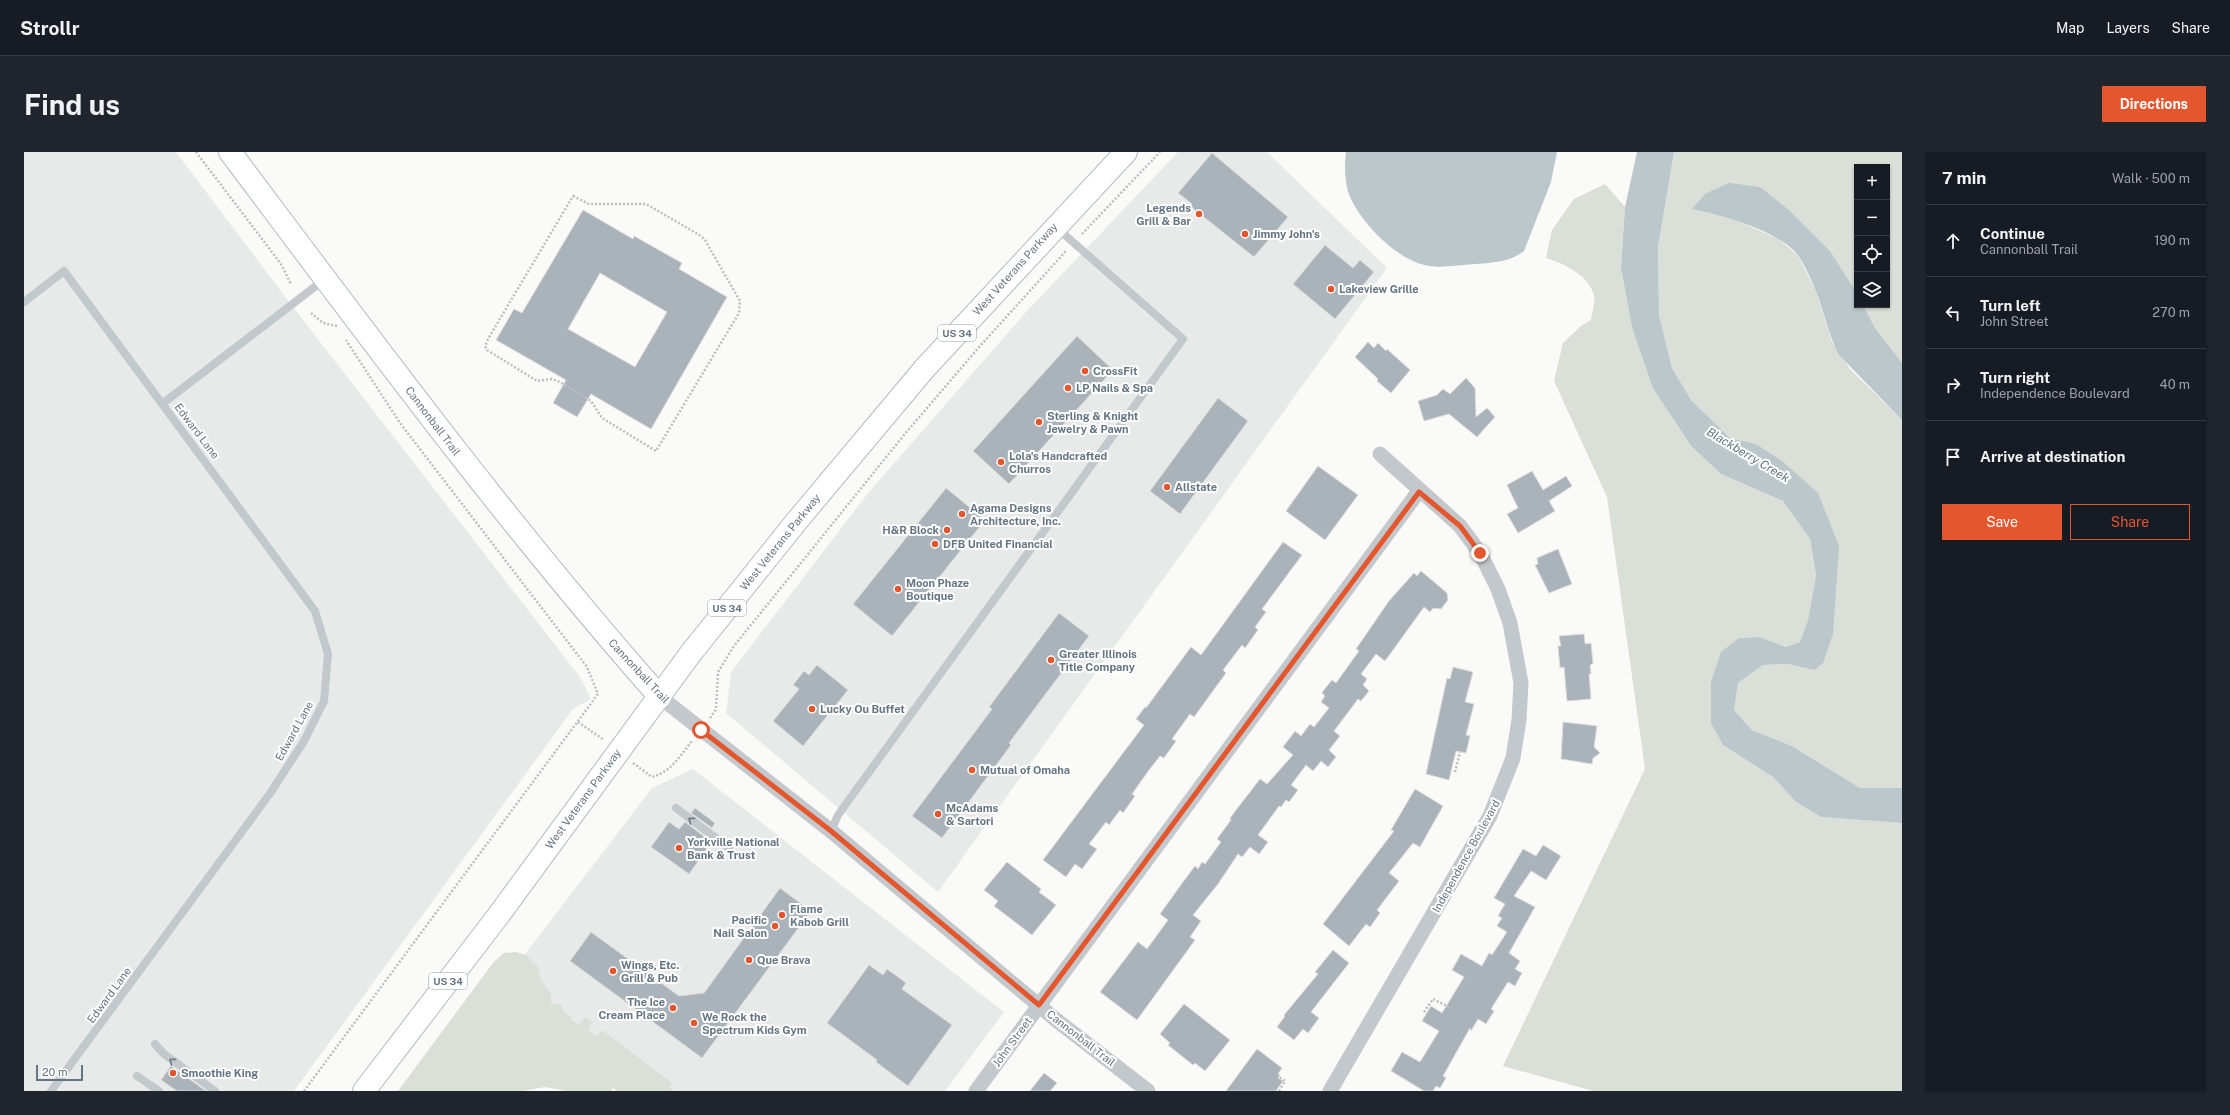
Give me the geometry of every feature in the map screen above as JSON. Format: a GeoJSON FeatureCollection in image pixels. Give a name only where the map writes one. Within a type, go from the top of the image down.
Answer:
{"type":"FeatureCollection","features":[{"type":"Feature","properties":{"kind":"main road","name":"Cannonball Trail"},"geometry":{"type":"LineString","coordinates":[[230,152],[485,489],[575,600],[660,697]]}},
{"type":"Feature","properties":{"kind":"main road","name":"West Veterans Parkway"},"geometry":{"type":"LineString","coordinates":[[364,1091],[498,916],[691,653],[832,478],[925,368],[1055,226],[1126,152]]}},
{"type":"Feature","properties":{"kind":"street","name":"Independence Boulevard"},"geometry":{"type":"LineString","coordinates":[[1330,1091],[1490,816],[1504,784],[1513,758],[1516,743],[1521,683],[1510,623],[1498,590],[1480,553],[1460,526],[1419,492],[1380,454]]}},
{"type":"Feature","properties":{"kind":"street","name":"John Street"},"geometry":{"type":"LineString","coordinates":[[976,1091],[1419,492]]}},
{"type":"Feature","properties":{"kind":"street","name":"Cannonball Trail"},"geometry":{"type":"LineString","coordinates":[[660,697],[831,831],[1039,1005],[1148,1091]]}},
{"type":"Feature","properties":{"kind":"lane"},"geometry":{"type":"LineString","coordinates":[[831,831],[838,815],[1183,339],[1055,226]]}},
{"type":"Feature","properties":{"kind":"lane","name":"Edward Lane"},"geometry":{"type":"LineString","coordinates":[[24,302],[64,272],[315,611],[328,654],[324,701],[304,741],[272,792],[52,1091]]}},
{"type":"Feature","properties":{"kind":"lane"},"geometry":{"type":"LineString","coordinates":[[162,404],[325,279]]}},
{"type":"Feature","properties":{"kind":"lane"},"geometry":{"type":"LineString","coordinates":[[676,808],[729,848]]}},
{"type":"Feature","properties":{"kind":"lane"},"geometry":{"type":"LineString","coordinates":[[156,1044],[164,1054],[215,1091]]}},
{"type":"Feature","properties":{"kind":"lane"},"geometry":{"type":"LineString","coordinates":[[137,1076],[159,1091]]}},
{"type":"Feature","properties":{"kind":"path"},"geometry":{"type":"LineString","coordinates":[[196,152],[281,264],[291,284]]}},
{"type":"Feature","properties":{"kind":"path"},"geometry":{"type":"LineString","coordinates":[[1091,224],[1160,152]]}},
{"type":"Feature","properties":{"kind":"path"},"geometry":{"type":"LineString","coordinates":[[573,196],[589,204],[646,204],[701,236],[705,240],[740,301],[739,313],[656,451],[602,418],[591,401],[560,382],[552,379],[537,381],[486,350],[485,346],[488,339],[573,196]]}},
{"type":"Feature","properties":{"kind":"path"},"geometry":{"type":"LineString","coordinates":[[711,717],[716,709],[718,672],[734,646],[904,434],[980,346],[1051,268]]}},
{"type":"Feature","properties":{"kind":"path"},"geometry":{"type":"LineString","coordinates":[[311,313],[323,323],[337,326],[341,332]]}},
{"type":"Feature","properties":{"kind":"path"},"geometry":{"type":"LineString","coordinates":[[304,1091],[598,694],[587,667],[400,423],[345,339]]}},
{"type":"Feature","properties":{"kind":"path"},"geometry":{"type":"LineString","coordinates":[[578,722],[589,730]]}},
{"type":"Feature","properties":{"kind":"path"},"geometry":{"type":"LineString","coordinates":[[1455,772],[1460,752]]}},
{"type":"Feature","properties":{"kind":"path"},"geometry":{"type":"LineString","coordinates":[[644,772],[652,777],[659,775],[673,766],[681,754]]}},
{"type":"Feature","properties":{"kind":"path"},"geometry":{"type":"LineString","coordinates":[[1424,1012],[1433,999],[1449,1007]]}},
{"type":"Feature","properties":{"kind":"path"},"geometry":{"type":"LineString","coordinates":[[1279,1077],[1285,1080],[1279,1091]]}},
{"type":"Feature","properties":{"kind":"shaded area"},"geometry":{"type":"Polygon","coordinates":[[[24,152],[176,152],[283,294],[580,677],[591,699],[573,709],[294,1091],[24,1091],[24,152]]]}},
{"type":"Feature","properties":{"kind":"shaded area"},"geometry":{"type":"Polygon","coordinates":[[[1178,152],[1267,152],[1387,268],[938,892],[726,713],[731,672],[869,492],[1027,311],[1178,152]]]}},
{"type":"Feature","properties":{"kind":"shaded area"},"geometry":{"type":"Polygon","coordinates":[[[1674,152],[1902,152],[1902,363],[1875,328],[1865,308],[1890,308],[1890,164],[1854,164],[1854,288],[1830,251],[1790,211],[1693,209],[1719,213],[1779,239],[1798,256],[1815,289],[1832,342],[1850,369],[1902,420],[1902,788],[1860,788],[1792,746],[1752,730],[1734,710],[1738,683],[1763,665],[1788,664],[1814,670],[1839,546],[1756,444],[1730,438],[1691,400],[1672,368],[1659,315],[1658,247],[1674,152]]]}},
{"type":"Feature","properties":{"kind":"shaded area"},"geometry":{"type":"Polygon","coordinates":[[[1605,184],[1625,207],[1621,268],[1632,327],[1675,422],[1691,446],[1721,474],[1783,501],[1810,539],[1816,575],[1808,620],[1800,642],[1786,647],[1760,637],[1739,638],[1723,745],[1773,777],[1796,802],[1821,817],[1902,823],[1902,1091],[1593,1091],[1503,1066],[1645,769],[1607,497],[1554,381],[1563,343],[1581,326],[1591,320],[1594,295],[1591,288],[1581,276],[1568,267],[1546,258],[1552,230],[1574,199],[1605,184]]]}},
{"type":"Feature","properties":{"kind":"shaded area"},"geometry":{"type":"Polygon","coordinates":[[[693,769],[1004,1012],[945,1091],[657,1091],[506,979],[652,788],[693,769]]]}},
{"type":"Feature","properties":{"kind":"shaded area"},"geometry":{"type":"Polygon","coordinates":[[[516,952],[526,955],[538,967],[541,980],[551,994],[551,1003],[561,1005],[564,1012],[571,1016],[570,1019],[579,1025],[585,1017],[592,1022],[588,1030],[597,1036],[602,1030],[672,1083],[669,1087],[674,1091],[617,1091],[613,1088],[611,1091],[567,1091],[545,1087],[523,1091],[398,1091],[493,963],[504,953],[516,952]]]}},
{"type":"Feature","properties":{"kind":"water"},"geometry":{"type":"Polygon","coordinates":[[[1346,152],[1557,152],[1551,182],[1524,251],[1507,260],[1440,267],[1417,263],[1405,257],[1383,240],[1363,219],[1348,192],[1345,175],[1346,152]]]}},
{"type":"Feature","properties":{"kind":"water","name":"Blackberry Creek"},"geometry":{"type":"Polygon","coordinates":[[[1637,152],[1674,152],[1658,247],[1659,315],[1672,368],[1691,400],[1730,438],[1756,444],[1782,461],[1818,493],[1839,546],[1833,634],[1823,663],[1814,670],[1788,664],[1763,665],[1738,683],[1734,710],[1752,730],[1792,746],[1860,788],[1902,788],[1902,823],[1821,817],[1796,802],[1773,777],[1723,745],[1711,723],[1711,682],[1721,652],[1739,638],[1760,637],[1786,647],[1800,642],[1808,620],[1816,575],[1810,539],[1783,501],[1721,474],[1691,446],[1653,388],[1632,327],[1621,268],[1625,207],[1637,152]]]}},
{"type":"Feature","properties":{"kind":"water"},"geometry":{"type":"Polygon","coordinates":[[[1729,183],[1760,187],[1790,211],[1830,251],[1854,288],[1854,308],[1865,308],[1875,328],[1902,363],[1902,420],[1839,355],[1812,281],[1799,257],[1791,248],[1765,232],[1734,220],[1692,209],[1705,194],[1729,183]]]}},
{"type":"Feature","properties":{"kind":"building"},"geometry":{"type":"Polygon","coordinates":[[[1212,153],[1288,217],[1254,257],[1190,206],[1192,204],[1178,193],[1212,153]]]}},
{"type":"Feature","properties":{"kind":"building"},"geometry":{"type":"Polygon","coordinates":[[[583,210],[633,239],[634,236],[682,263],[679,269],[727,297],[651,429],[591,394],[577,417],[553,403],[566,380],[496,340],[514,309],[522,313],[583,210]],[[600,273],[568,329],[635,367],[667,312],[600,273]]]}},
{"type":"Feature","properties":{"kind":"building"},"geometry":{"type":"Polygon","coordinates":[[[1325,245],[1353,268],[1360,260],[1374,272],[1335,319],[1293,284],[1325,245]]]}},
{"type":"Feature","properties":{"kind":"building"},"geometry":{"type":"Polygon","coordinates":[[[1077,336],[1113,370],[1009,484],[973,451],[1077,336]]]}},
{"type":"Feature","properties":{"kind":"building"},"geometry":{"type":"Polygon","coordinates":[[[1368,342],[1374,348],[1378,343],[1386,351],[1387,349],[1410,370],[1391,393],[1377,381],[1378,379],[1355,357],[1368,342]]]}},
{"type":"Feature","properties":{"kind":"building"},"geometry":{"type":"Polygon","coordinates":[[[1466,378],[1475,388],[1476,417],[1487,408],[1495,417],[1477,437],[1449,414],[1424,421],[1418,401],[1437,395],[1443,389],[1450,394],[1466,378]]]}},
{"type":"Feature","properties":{"kind":"building"},"geometry":{"type":"Polygon","coordinates":[[[1218,398],[1248,421],[1180,514],[1150,491],[1218,398]]]}},
{"type":"Feature","properties":{"kind":"building"},"geometry":{"type":"Polygon","coordinates":[[[1318,466],[1358,495],[1325,540],[1286,511],[1318,466]]]}},
{"type":"Feature","properties":{"kind":"building"},"geometry":{"type":"Polygon","coordinates":[[[1532,471],[1543,490],[1566,476],[1572,486],[1549,501],[1555,511],[1518,533],[1507,514],[1518,508],[1507,485],[1532,471]]]}},
{"type":"Feature","properties":{"kind":"building"},"geometry":{"type":"Polygon","coordinates":[[[946,488],[985,520],[892,636],[853,604],[946,488]]]}},
{"type":"Feature","properties":{"kind":"building"},"geometry":{"type":"Polygon","coordinates":[[[1283,542],[1302,555],[1262,609],[1266,612],[1255,627],[1258,630],[1245,648],[1242,645],[1223,670],[1226,673],[1194,717],[1190,714],[1172,739],[1176,741],[1164,758],[1160,756],[1149,770],[1132,794],[1135,796],[1123,813],[1120,810],[1109,825],[1106,822],[1089,844],[1097,849],[1082,869],[1075,864],[1066,877],[1043,860],[1144,725],[1136,719],[1145,707],[1146,708],[1191,647],[1201,655],[1283,542]]]}},
{"type":"Feature","properties":{"kind":"building"},"geometry":{"type":"Polygon","coordinates":[[[1558,549],[1572,584],[1549,593],[1535,565],[1538,564],[1537,558],[1558,549]]]}},
{"type":"Feature","properties":{"kind":"building"},"geometry":{"type":"Polygon","coordinates":[[[1421,571],[1447,593],[1448,600],[1441,609],[1433,608],[1430,612],[1424,607],[1385,661],[1376,654],[1361,674],[1367,679],[1363,685],[1369,691],[1361,701],[1358,699],[1334,731],[1340,736],[1329,750],[1336,757],[1328,767],[1321,761],[1313,771],[1306,765],[1291,785],[1298,790],[1289,802],[1286,800],[1281,807],[1279,806],[1258,835],[1268,842],[1259,854],[1250,847],[1242,857],[1238,854],[1218,884],[1193,915],[1201,921],[1190,937],[1195,940],[1137,1020],[1100,992],[1138,942],[1147,949],[1168,920],[1160,914],[1183,882],[1195,866],[1198,869],[1202,862],[1205,864],[1221,842],[1217,839],[1231,820],[1230,818],[1260,779],[1267,784],[1293,755],[1283,747],[1295,731],[1301,736],[1310,724],[1314,727],[1329,708],[1321,702],[1325,696],[1322,693],[1323,691],[1332,680],[1336,683],[1359,651],[1356,649],[1389,601],[1414,573],[1417,576],[1421,571]]]}},
{"type":"Feature","properties":{"kind":"building"},"geometry":{"type":"Polygon","coordinates":[[[1059,613],[1089,636],[1009,743],[1011,745],[942,838],[912,816],[992,709],[989,707],[1059,613]]]}},
{"type":"Feature","properties":{"kind":"building"},"geometry":{"type":"Polygon","coordinates":[[[1584,634],[1585,644],[1591,643],[1593,664],[1590,665],[1591,674],[1589,674],[1591,699],[1567,701],[1564,667],[1560,668],[1558,646],[1561,646],[1559,636],[1584,634]]]}},
{"type":"Feature","properties":{"kind":"building"},"geometry":{"type":"Polygon","coordinates":[[[817,665],[848,690],[803,746],[773,721],[799,689],[793,685],[804,671],[809,675],[817,665]]]}},
{"type":"Feature","properties":{"kind":"building"},"geometry":{"type":"Polygon","coordinates":[[[1453,667],[1473,672],[1465,702],[1474,704],[1466,735],[1470,736],[1466,753],[1456,751],[1449,780],[1426,774],[1447,678],[1450,679],[1453,667]]]}},
{"type":"Feature","properties":{"kind":"building"},"geometry":{"type":"Polygon","coordinates":[[[1563,722],[1597,726],[1594,747],[1600,753],[1593,758],[1592,764],[1561,759],[1563,722]]]}},
{"type":"Feature","properties":{"kind":"building"},"geometry":{"type":"Polygon","coordinates":[[[1415,789],[1443,806],[1420,847],[1413,843],[1389,873],[1399,881],[1377,910],[1380,913],[1370,927],[1366,924],[1349,946],[1323,924],[1394,831],[1391,830],[1415,789]]]}},
{"type":"Feature","properties":{"kind":"building"},"geometry":{"type":"Polygon","coordinates":[[[695,808],[715,823],[712,828],[691,813],[695,808]]]}},
{"type":"Feature","properties":{"kind":"building","name":"Yorkville National Bank & Trust"},"geometry":{"type":"Polygon","coordinates":[[[669,822],[679,829],[685,822],[705,837],[700,844],[707,849],[689,874],[651,847],[669,822]]]}},
{"type":"Feature","properties":{"kind":"building"},"geometry":{"type":"Polygon","coordinates":[[[1543,845],[1561,856],[1546,880],[1531,871],[1514,896],[1535,907],[1509,953],[1520,961],[1515,969],[1522,973],[1515,986],[1508,982],[1491,1009],[1494,1011],[1486,1024],[1478,1019],[1471,1031],[1470,1028],[1443,1076],[1446,1078],[1440,1088],[1436,1086],[1433,1091],[1424,1091],[1391,1071],[1402,1052],[1420,1062],[1439,1031],[1422,1021],[1431,1006],[1442,1013],[1464,977],[1452,970],[1461,954],[1482,966],[1489,953],[1492,955],[1507,932],[1497,926],[1502,918],[1498,916],[1505,904],[1494,898],[1523,849],[1536,856],[1543,845]]]}},
{"type":"Feature","properties":{"kind":"building"},"geometry":{"type":"Polygon","coordinates":[[[1007,862],[1041,889],[1039,892],[1056,905],[1032,935],[994,906],[998,901],[984,890],[1007,862]]]}},
{"type":"Feature","properties":{"kind":"building"},"geometry":{"type":"Polygon","coordinates":[[[780,888],[811,911],[702,1058],[570,961],[591,932],[679,996],[704,993],[780,888]]]}},
{"type":"Feature","properties":{"kind":"building"},"geometry":{"type":"Polygon","coordinates":[[[1333,950],[1349,963],[1311,1012],[1319,1018],[1308,1033],[1303,1029],[1294,1040],[1277,1027],[1285,1016],[1284,1015],[1318,974],[1315,972],[1333,950]]]}},
{"type":"Feature","properties":{"kind":"building"},"geometry":{"type":"Polygon","coordinates":[[[869,965],[883,975],[887,969],[906,983],[902,989],[952,1025],[908,1086],[876,1062],[877,1060],[827,1023],[869,965]]]}},
{"type":"Feature","properties":{"kind":"building"},"geometry":{"type":"Polygon","coordinates":[[[1184,1004],[1230,1040],[1205,1071],[1195,1063],[1193,1065],[1168,1045],[1170,1043],[1160,1034],[1184,1004]]]}},
{"type":"Feature","properties":{"kind":"building"},"geometry":{"type":"Polygon","coordinates":[[[1257,1049],[1282,1068],[1278,1074],[1280,1075],[1278,1078],[1283,1081],[1276,1091],[1226,1091],[1257,1049]]]}},
{"type":"Feature","properties":{"kind":"building","name":"Smoothie King"},"geometry":{"type":"Polygon","coordinates":[[[171,1066],[206,1091],[177,1091],[161,1080],[171,1066]]]}},
{"type":"Feature","properties":{"kind":"building"},"geometry":{"type":"Polygon","coordinates":[[[1044,1073],[1057,1083],[1050,1091],[1030,1091],[1044,1073]]]}},
{"type":"Feature","properties":{"kind":"place","name":"Legends Grill & Bar"},"geometry":{"type":"Point","coordinates":[1199,214]}},
{"type":"Feature","properties":{"kind":"place","name":"Jimmy John's"},"geometry":{"type":"Point","coordinates":[1245,234]}},
{"type":"Feature","properties":{"kind":"place","name":"Lakeview Grille"},"geometry":{"type":"Point","coordinates":[1331,289]}},
{"type":"Feature","properties":{"kind":"place","name":"CrossFit"},"geometry":{"type":"Point","coordinates":[1085,371]}},
{"type":"Feature","properties":{"kind":"place","name":"LP Nails & Spa"},"geometry":{"type":"Point","coordinates":[1068,388]}},
{"type":"Feature","properties":{"kind":"place","name":"Sterling & Knight Jewelry & Pawn"},"geometry":{"type":"Point","coordinates":[1039,422]}},
{"type":"Feature","properties":{"kind":"place","name":"Lola's Handcrafted Churros"},"geometry":{"type":"Point","coordinates":[1001,462]}},
{"type":"Feature","properties":{"kind":"place","name":"Allstate"},"geometry":{"type":"Point","coordinates":[1167,487]}},
{"type":"Feature","properties":{"kind":"place","name":"Agama Designs Architecture, Inc."},"geometry":{"type":"Point","coordinates":[962,514]}},
{"type":"Feature","properties":{"kind":"place","name":"H&R Block"},"geometry":{"type":"Point","coordinates":[947,530]}},
{"type":"Feature","properties":{"kind":"place","name":"DFB United Financial"},"geometry":{"type":"Point","coordinates":[935,544]}},
{"type":"Feature","properties":{"kind":"place","name":"Moon Phaze Boutique"},"geometry":{"type":"Point","coordinates":[898,589]}},
{"type":"Feature","properties":{"kind":"place","name":"Greater Illinois Title Company"},"geometry":{"type":"Point","coordinates":[1051,660]}},
{"type":"Feature","properties":{"kind":"place","name":"Lucky Ou Buffet"},"geometry":{"type":"Point","coordinates":[812,709]}},
{"type":"Feature","properties":{"kind":"place","name":"Mutual of Omaha"},"geometry":{"type":"Point","coordinates":[972,770]}},
{"type":"Feature","properties":{"kind":"place","name":"McAdams & Sartori"},"geometry":{"type":"Point","coordinates":[938,814]}},
{"type":"Feature","properties":{"kind":"place","name":"Yorkville National Bank & Trust"},"geometry":{"type":"Point","coordinates":[679,848]}},
{"type":"Feature","properties":{"kind":"place","name":"Flame Kabob Grill"},"geometry":{"type":"Point","coordinates":[782,915]}},
{"type":"Feature","properties":{"kind":"place","name":"Pacific Nail Salon"},"geometry":{"type":"Point","coordinates":[775,926]}},
{"type":"Feature","properties":{"kind":"place","name":"Que Brava"},"geometry":{"type":"Point","coordinates":[749,960]}},
{"type":"Feature","properties":{"kind":"place","name":"Wings, Etc. Grill & Pub"},"geometry":{"type":"Point","coordinates":[613,971]}},
{"type":"Feature","properties":{"kind":"place","name":"The Ice Cream Place"},"geometry":{"type":"Point","coordinates":[673,1008]}},
{"type":"Feature","properties":{"kind":"place","name":"We Rock the Spectrum Kids Gym"},"geometry":{"type":"Point","coordinates":[694,1023]}},
{"type":"Feature","properties":{"kind":"place","name":"Smoothie King"},"geometry":{"type":"Point","coordinates":[173,1073]}},
{"type":"Feature","properties":{"kind":"route"},"geometry":{"type":"LineString","coordinates":[[701,730],[831,831],[1039,1005],[1419,492],[1460,526],[1480,553]]}}]}
